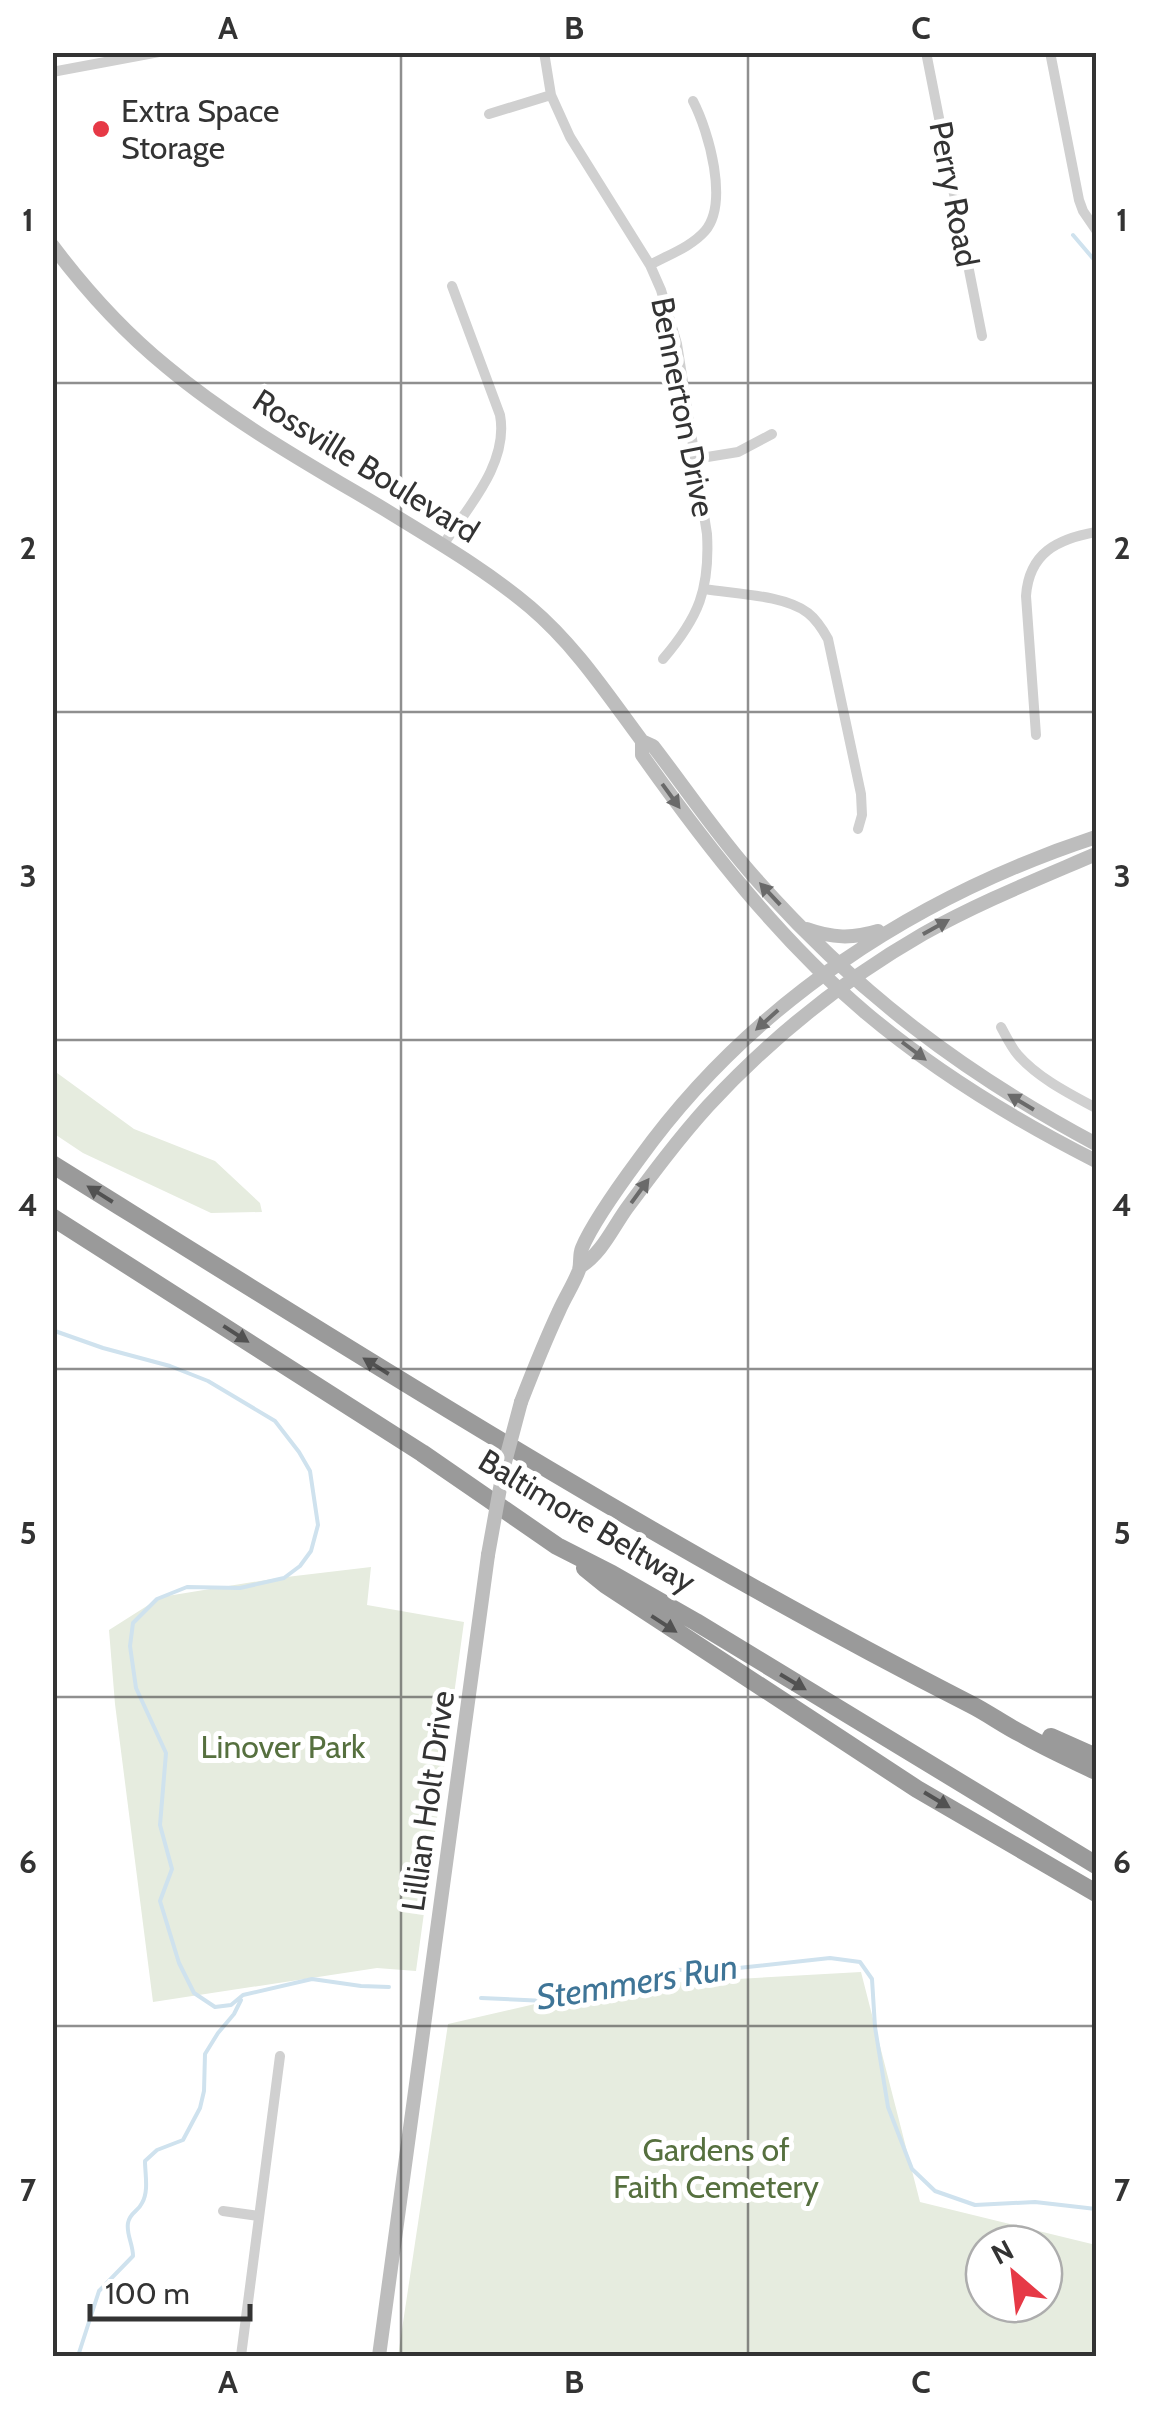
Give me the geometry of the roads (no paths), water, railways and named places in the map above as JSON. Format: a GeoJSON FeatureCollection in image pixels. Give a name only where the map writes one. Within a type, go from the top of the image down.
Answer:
{"type":"FeatureCollection","features":[{"type":"Feature","properties":{"kind":"highway","name":"Baltimore Beltway"},"geometry":{"type":"LineString","coordinates":[[52,1164],[644,1528],[1046,1748],[1096,1771]]}},
{"type":"Feature","properties":{"kind":"highway","name":"Baltimore Beltway"},"geometry":{"type":"LineString","coordinates":[[52,1217],[422,1453],[557,1546],[696,1622],[1096,1865]]}},
{"type":"Feature","properties":{"kind":"highway"},"geometry":{"type":"LineString","coordinates":[[557,1546],[606,1585],[917,1788],[1096,1893]]}},
{"type":"Feature","properties":{"kind":"highway"},"geometry":{"type":"LineString","coordinates":[[988,1714],[1096,1757]]}},
{"type":"Feature","properties":{"kind":"main road","name":"Rossville Boulevard"},"geometry":{"type":"LineString","coordinates":[[52,245],[116,320],[190,385],[234,417],[443,545],[504,586],[545,621],[582,660],[642,742],[653,746],[733,852],[837,964],[920,1033],[988,1081],[1096,1144]]}},
{"type":"Feature","properties":{"kind":"main road","name":"Rossville Boulevard"},"geometry":{"type":"LineString","coordinates":[[642,742],[642,755],[709,847],[762,910],[838,988],[946,1074],[1096,1161]]}},
{"type":"Feature","properties":{"kind":"main road"},"geometry":{"type":"LineString","coordinates":[[801,927],[844,938],[864,936],[898,924],[996,874],[1096,837]]}},
{"type":"Feature","properties":{"kind":"main road","name":"Lillian Holt Drive"},"geometry":{"type":"LineString","coordinates":[[580,1267],[594,1258],[686,1130],[756,1057],[838,988],[968,910],[1096,854]]}},
{"type":"Feature","properties":{"kind":"main road","name":"Lillian Holt Drive"},"geometry":{"type":"LineString","coordinates":[[380,2356],[488,1555],[504,1466],[521,1402],[580,1267],[580,1251],[642,1154],[743,1042],[837,964],[898,924]]}},
{"type":"Feature","properties":{"kind":"main road"},"geometry":{"type":"LineString","coordinates":[[670,1120],[686,1130]]}},
{"type":"Feature","properties":{"kind":"street"},"geometry":{"type":"LineString","coordinates":[[52,72],[159,52]]}},
{"type":"Feature","properties":{"kind":"street","name":"Bennerton Drive"},"geometry":{"type":"LineString","coordinates":[[544,52],[551,95],[570,137],[650,265],[677,344],[708,557],[705,588],[688,628],[663,659]]}},
{"type":"Feature","properties":{"kind":"street","name":"Perry Road"},"geometry":{"type":"LineString","coordinates":[[926,52],[982,336]]}},
{"type":"Feature","properties":{"kind":"street"},"geometry":{"type":"LineString","coordinates":[[1050,52],[1078,200],[1096,230]]}},
{"type":"Feature","properties":{"kind":"street"},"geometry":{"type":"LineString","coordinates":[[489,114],[551,95]]}},
{"type":"Feature","properties":{"kind":"street"},"geometry":{"type":"LineString","coordinates":[[650,265],[688,245],[713,220],[718,198],[707,134],[693,102]]}},
{"type":"Feature","properties":{"kind":"street"},"geometry":{"type":"LineString","coordinates":[[443,545],[496,464],[502,444],[500,415],[452,286]]}},
{"type":"Feature","properties":{"kind":"street"},"geometry":{"type":"LineString","coordinates":[[695,459],[738,452],[772,434]]}},
{"type":"Feature","properties":{"kind":"street"},"geometry":{"type":"LineString","coordinates":[[1036,735],[1027,582],[1031,569],[1046,551],[1068,539],[1096,532]]}},
{"type":"Feature","properties":{"kind":"street"},"geometry":{"type":"LineString","coordinates":[[705,588],[790,604],[808,613],[822,629],[828,640],[862,794],[858,828]]}},
{"type":"Feature","properties":{"kind":"street"},"geometry":{"type":"LineString","coordinates":[[1001,1027],[1028,1065],[1096,1108]]}},
{"type":"Feature","properties":{"kind":"street"},"geometry":{"type":"LineString","coordinates":[[52,2004],[52,2077]]}},
{"type":"Feature","properties":{"kind":"street"},"geometry":{"type":"LineString","coordinates":[[240,2356],[280,2056]]}},
{"type":"Feature","properties":{"kind":"street"},"geometry":{"type":"LineString","coordinates":[[223,2211],[259,2216]]}},
{"type":"Feature","properties":{"kind":"waterway"},"geometry":{"type":"LineString","coordinates":[[1073,235],[1096,262]]}},
{"type":"Feature","properties":{"kind":"waterway","name":"Stemmers Run"},"geometry":{"type":"LineString","coordinates":[[52,1330],[208,1381],[275,1421],[310,1471],[318,1525],[311,1551],[300,1566],[284,1578],[240,1588],[187,1587],[157,1599],[133,1623],[130,1646],[136,1688],[166,1753],[160,1825],[172,1869],[160,1901],[179,1963],[194,1993],[215,2007],[231,2005],[243,1995],[312,1979],[389,1987]]}},
{"type":"Feature","properties":{"kind":"waterway","name":"Stemmers Run"},"geometry":{"type":"LineString","coordinates":[[481,1998],[546,2001],[672,1970],[729,1969],[830,1958],[860,1962],[872,1979],[888,2107],[912,2169],[935,2191],[975,2205],[1035,2202],[1096,2209]]}},
{"type":"Feature","properties":{"kind":"waterway"},"geometry":{"type":"LineString","coordinates":[[78,2356],[99,2291],[133,2256],[128,2223],[144,2198],[145,2161],[157,2150],[183,2140],[200,2108],[205,2054],[241,2000]]}},
{"type":"Feature","properties":{"kind":"place","name":"Extra Space Storage"},"geometry":{"type":"Point","coordinates":[101,129]}},
{"type":"Feature","properties":{"kind":"park label","name":"Linover Park"},"geometry":{"type":"Point","coordinates":[283,1747]}},
{"type":"Feature","properties":{"kind":"park label","name":"Gardens of Faith Cemetery"},"geometry":{"type":"Point","coordinates":[716,2168]}}]}
